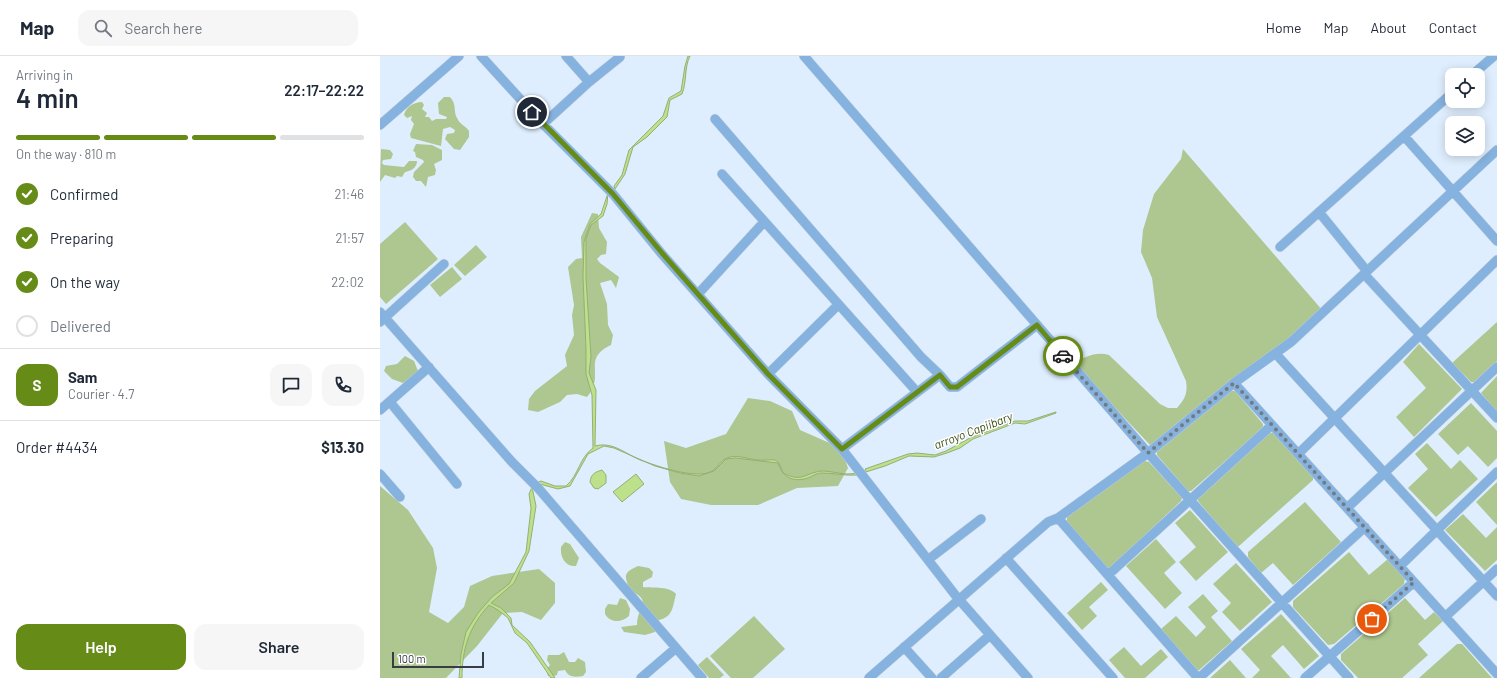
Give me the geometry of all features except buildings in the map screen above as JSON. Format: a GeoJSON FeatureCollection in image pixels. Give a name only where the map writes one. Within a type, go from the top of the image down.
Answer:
{"type":"FeatureCollection","features":[{"type":"Feature","properties":{"kind":"street"},"geometry":{"type":"LineString","coordinates":[[380,126],[459,56]]}},
{"type":"Feature","properties":{"kind":"street"},"geometry":{"type":"LineString","coordinates":[[481,56],[543,124],[613,194],[768,374],[842,449],[959,599],[1028,678]]}},
{"type":"Feature","properties":{"kind":"street"},"geometry":{"type":"LineString","coordinates":[[566,56],[589,82]]}},
{"type":"Feature","properties":{"kind":"street"},"geometry":{"type":"LineString","coordinates":[[804,56],[1148,453],[1349,678]]}},
{"type":"Feature","properties":{"kind":"street"},"geometry":{"type":"LineString","coordinates":[[1480,68],[1494,56]]}},
{"type":"Feature","properties":{"kind":"street"},"geometry":{"type":"LineString","coordinates":[[543,124],[589,82],[620,57]]}},
{"type":"Feature","properties":{"kind":"street"},"geometry":{"type":"LineString","coordinates":[[1280,247],[1445,99]]}},
{"type":"Feature","properties":{"kind":"street"},"geometry":{"type":"LineString","coordinates":[[715,119],[921,357],[950,387],[957,387],[1037,325]]}},
{"type":"Feature","properties":{"kind":"street"},"geometry":{"type":"LineString","coordinates":[[1404,136],[1497,241]]}},
{"type":"Feature","properties":{"kind":"street"},"geometry":{"type":"LineString","coordinates":[[869,678],[1048,522],[1058,518],[1148,453],[1234,383],[1275,354],[1319,317],[1452,190],[1497,150]]}},
{"type":"Feature","properties":{"kind":"street"},"geometry":{"type":"LineString","coordinates":[[722,174],[917,392]]}},
{"type":"Feature","properties":{"kind":"street"},"geometry":{"type":"LineString","coordinates":[[1319,212],[1365,272],[1420,335],[1497,418]]}},
{"type":"Feature","properties":{"kind":"street"},"geometry":{"type":"LineString","coordinates":[[698,294],[764,222]]}},
{"type":"Feature","properties":{"kind":"street"},"geometry":{"type":"LineString","coordinates":[[1298,454],[1497,260]]}},
{"type":"Feature","properties":{"kind":"street"},"geometry":{"type":"LineString","coordinates":[[444,264],[382,317],[429,367],[512,462],[531,480],[702,678]]}},
{"type":"Feature","properties":{"kind":"street"},"geometry":{"type":"LineString","coordinates":[[768,374],[838,305]]}},
{"type":"Feature","properties":{"kind":"street"},"geometry":{"type":"LineString","coordinates":[[1275,354],[1497,596]]}},
{"type":"Feature","properties":{"kind":"street"},"geometry":{"type":"LineString","coordinates":[[380,410],[429,367]]}},
{"type":"Feature","properties":{"kind":"street"},"geometry":{"type":"LineString","coordinates":[[1347,508],[1497,367]]}},
{"type":"Feature","properties":{"kind":"street"},"geometry":{"type":"LineString","coordinates":[[842,449],[940,375]]}},
{"type":"Feature","properties":{"kind":"street"},"geometry":{"type":"LineString","coordinates":[[1234,383],[1497,674]]}},
{"type":"Feature","properties":{"kind":"street"},"geometry":{"type":"LineString","coordinates":[[390,402],[458,484]]}},
{"type":"Feature","properties":{"kind":"street"},"geometry":{"type":"LineString","coordinates":[[1108,575],[1272,425]]}},
{"type":"Feature","properties":{"kind":"street"},"geometry":{"type":"LineString","coordinates":[[1400,566],[1497,472]]}},
{"type":"Feature","properties":{"kind":"street"},"geometry":{"type":"LineString","coordinates":[[380,474],[400,497]]}},
{"type":"Feature","properties":{"kind":"street"},"geometry":{"type":"LineString","coordinates":[[1058,518],[1198,678],[1365,527]]}},
{"type":"Feature","properties":{"kind":"street"},"geometry":{"type":"LineString","coordinates":[[929,559],[981,519]]}},
{"type":"Feature","properties":{"kind":"street"},"geometry":{"type":"LineString","coordinates":[[1006,558],[1113,678]]}},
{"type":"Feature","properties":{"kind":"street"},"geometry":{"type":"LineString","coordinates":[[1445,617],[1497,569]]}},
{"type":"Feature","properties":{"kind":"street"},"geometry":{"type":"LineString","coordinates":[[1305,678],[1414,582]]}},
{"type":"Feature","properties":{"kind":"street"},"geometry":{"type":"LineString","coordinates":[[941,678],[990,634]]}},
{"type":"Feature","properties":{"kind":"street"},"geometry":{"type":"LineString","coordinates":[[904,647],[932,678]]}},
{"type":"Feature","properties":{"kind":"street"},"geometry":{"type":"LineString","coordinates":[[642,678],[676,648]]}},
{"type":"Feature","properties":{"kind":"shaded area"},"geometry":{"type":"Polygon","coordinates":[[[688,56],[690,56],[682,94],[670,100],[667,117],[647,137],[633,147],[625,174],[615,189],[614,186],[622,175],[629,150],[663,116],[669,98],[681,91],[688,56]]]}},
{"type":"Feature","properties":{"kind":"shaded area"},"geometry":{"type":"Polygon","coordinates":[[[444,97],[450,97],[458,120],[469,131],[469,137],[460,150],[454,149],[445,139],[447,134],[454,133],[455,130],[450,127],[443,129],[441,146],[411,138],[410,134],[414,124],[411,120],[412,116],[407,118],[404,115],[411,106],[422,102],[424,105],[422,109],[427,113],[425,117],[429,117],[432,121],[436,119],[446,119],[447,117],[439,114],[438,103],[444,97]]]}},
{"type":"Feature","properties":{"kind":"shaded area"},"geometry":{"type":"Polygon","coordinates":[[[416,144],[432,145],[442,150],[442,160],[434,164],[436,170],[435,175],[428,177],[426,187],[421,181],[416,181],[413,177],[414,172],[424,162],[416,157],[415,152],[413,151],[416,144]]]}},
{"type":"Feature","properties":{"kind":"shaded area"},"geometry":{"type":"Polygon","coordinates":[[[381,149],[390,150],[393,154],[391,159],[383,160],[382,163],[384,165],[404,167],[409,161],[417,161],[416,166],[405,172],[402,177],[397,176],[395,178],[385,175],[380,182],[381,149]]]}},
{"type":"Feature","properties":{"kind":"shaded area"},"geometry":{"type":"Polygon","coordinates":[[[1183,149],[1323,311],[1152,445],[1150,445],[1073,363],[1095,354],[1109,355],[1160,404],[1168,408],[1177,408],[1184,399],[1187,389],[1186,381],[1157,317],[1152,278],[1141,252],[1143,230],[1154,194],[1181,159],[1183,149]]]}},
{"type":"Feature","properties":{"kind":"shaded area"},"geometry":{"type":"Polygon","coordinates":[[[608,193],[607,204],[603,216],[591,225],[586,239],[586,278],[591,357],[589,373],[596,390],[595,446],[608,445],[620,449],[632,456],[614,448],[604,446],[588,454],[570,486],[558,489],[536,483],[541,481],[555,486],[566,486],[574,477],[588,452],[593,448],[592,395],[586,374],[583,277],[584,242],[590,224],[601,214],[608,193]]]}},
{"type":"Feature","properties":{"kind":"shaded area"},"geometry":{"type":"Polygon","coordinates":[[[592,213],[598,214],[599,228],[607,242],[606,254],[601,255],[597,259],[619,277],[616,288],[611,280],[600,283],[607,304],[608,325],[613,335],[611,345],[602,350],[597,356],[595,362],[595,382],[587,397],[577,394],[567,395],[560,402],[538,412],[528,410],[529,399],[535,391],[567,366],[565,355],[574,335],[572,315],[574,305],[568,267],[576,259],[582,258],[581,237],[592,213]]]}},
{"type":"Feature","properties":{"kind":"shaded area"},"geometry":{"type":"Polygon","coordinates":[[[405,222],[438,259],[386,304],[380,297],[380,244],[405,222]]]}},
{"type":"Feature","properties":{"kind":"shaded area"},"geometry":{"type":"Polygon","coordinates":[[[476,245],[487,257],[465,276],[454,265],[476,245]]]}},
{"type":"Feature","properties":{"kind":"shaded area"},"geometry":{"type":"Polygon","coordinates":[[[452,267],[462,279],[440,297],[430,285],[452,267]]]}},
{"type":"Feature","properties":{"kind":"shaded area"},"geometry":{"type":"Polygon","coordinates":[[[1497,322],[1497,361],[1474,382],[1471,382],[1452,363],[1497,322]]]}},
{"type":"Feature","properties":{"kind":"shaded area"},"geometry":{"type":"Polygon","coordinates":[[[1419,344],[1462,389],[1414,437],[1396,417],[1426,388],[1403,362],[1419,344]]]}},
{"type":"Feature","properties":{"kind":"shaded area"},"geometry":{"type":"Polygon","coordinates":[[[405,356],[414,361],[418,371],[417,376],[403,383],[392,379],[384,371],[386,366],[397,364],[405,356]]]}},
{"type":"Feature","properties":{"kind":"shaded area"},"geometry":{"type":"Polygon","coordinates":[[[1497,376],[1497,412],[1481,393],[1497,376]]]}},
{"type":"Feature","properties":{"kind":"shaded area"},"geometry":{"type":"Polygon","coordinates":[[[1230,391],[1235,391],[1263,424],[1263,428],[1191,491],[1188,491],[1157,455],[1157,452],[1230,391]]]}},
{"type":"Feature","properties":{"kind":"shaded area"},"geometry":{"type":"Polygon","coordinates":[[[748,398],[770,401],[792,411],[800,430],[841,448],[848,468],[838,486],[797,488],[758,505],[711,505],[681,499],[670,482],[664,441],[686,448],[726,434],[748,398]]]}},
{"type":"Feature","properties":{"kind":"shaded area"},"geometry":{"type":"Polygon","coordinates":[[[1471,403],[1497,431],[1497,458],[1488,467],[1468,446],[1458,455],[1438,434],[1471,403]]]}},
{"type":"Feature","properties":{"kind":"shaded area"},"geometry":{"type":"Polygon","coordinates":[[[1056,412],[1025,424],[1015,423],[973,439],[960,448],[934,457],[909,456],[866,472],[865,469],[908,454],[917,453],[935,455],[946,451],[970,438],[1015,421],[1028,421],[1056,412]]]}},
{"type":"Feature","properties":{"kind":"shaded area"},"geometry":{"type":"Polygon","coordinates":[[[1270,433],[1273,433],[1313,477],[1313,480],[1239,546],[1236,546],[1198,501],[1198,499],[1270,433]]]}},
{"type":"Feature","properties":{"kind":"shaded area"},"geometry":{"type":"Polygon","coordinates":[[[1427,443],[1451,469],[1460,460],[1478,479],[1436,517],[1408,488],[1428,469],[1415,454],[1427,443]]]}},
{"type":"Feature","properties":{"kind":"shaded area"},"geometry":{"type":"Polygon","coordinates":[[[738,457],[759,460],[775,460],[777,461],[779,464],[783,472],[778,463],[735,458],[726,459],[714,471],[699,476],[680,473],[655,466],[646,462],[663,468],[699,474],[714,470],[727,458],[738,457]]]}},
{"type":"Feature","properties":{"kind":"shaded area"},"geometry":{"type":"Polygon","coordinates":[[[1145,461],[1149,462],[1182,498],[1181,501],[1110,568],[1106,568],[1067,522],[1067,517],[1145,461]]]}},
{"type":"Feature","properties":{"kind":"shaded area"},"geometry":{"type":"Polygon","coordinates":[[[602,470],[606,475],[606,483],[598,489],[594,488],[590,482],[591,477],[595,473],[602,470]]]}},
{"type":"Feature","properties":{"kind":"shaded area"},"geometry":{"type":"Polygon","coordinates":[[[822,471],[848,474],[856,473],[857,475],[822,473],[799,480],[787,477],[784,473],[795,477],[822,471]]]}},
{"type":"Feature","properties":{"kind":"shaded area"},"geometry":{"type":"Polygon","coordinates":[[[636,474],[644,484],[622,502],[613,492],[636,474]]]}},
{"type":"Feature","properties":{"kind":"shaded area"},"geometry":{"type":"Polygon","coordinates":[[[1497,482],[1497,525],[1476,502],[1497,482]]]}},
{"type":"Feature","properties":{"kind":"shaded area"},"geometry":{"type":"Polygon","coordinates":[[[380,486],[408,510],[433,548],[437,568],[429,612],[448,623],[464,607],[470,586],[492,576],[539,569],[555,583],[555,603],[541,620],[522,612],[503,613],[477,646],[446,678],[380,678],[380,486]]]}},
{"type":"Feature","properties":{"kind":"shaded area"},"geometry":{"type":"Polygon","coordinates":[[[532,487],[536,506],[529,551],[514,583],[491,603],[501,608],[511,618],[512,625],[530,642],[555,678],[551,678],[527,643],[515,633],[508,618],[489,605],[476,622],[468,639],[463,657],[462,678],[459,678],[461,654],[466,632],[478,613],[492,597],[509,584],[526,552],[531,508],[529,494],[532,487]]]}},
{"type":"Feature","properties":{"kind":"shaded area"},"geometry":{"type":"Polygon","coordinates":[[[1305,502],[1341,542],[1293,585],[1273,563],[1261,573],[1248,557],[1248,552],[1305,502]]]}},
{"type":"Feature","properties":{"kind":"shaded area"},"geometry":{"type":"Polygon","coordinates":[[[1190,510],[1228,552],[1196,581],[1179,562],[1196,547],[1175,523],[1190,510]]]}},
{"type":"Feature","properties":{"kind":"shaded area"},"geometry":{"type":"Polygon","coordinates":[[[1463,514],[1486,538],[1497,527],[1497,560],[1485,571],[1445,530],[1463,514]]]}},
{"type":"Feature","properties":{"kind":"shaded area"},"geometry":{"type":"Polygon","coordinates":[[[1156,539],[1176,562],[1164,573],[1182,593],[1165,609],[1126,566],[1156,539]]]}},
{"type":"Feature","properties":{"kind":"shaded area"},"geometry":{"type":"Polygon","coordinates":[[[565,542],[570,544],[579,558],[576,566],[569,565],[562,558],[561,547],[565,542]]]}},
{"type":"Feature","properties":{"kind":"shaded area"},"geometry":{"type":"Polygon","coordinates":[[[1349,552],[1369,575],[1388,559],[1405,578],[1404,584],[1334,644],[1328,645],[1293,607],[1293,601],[1349,552]]]}},
{"type":"Feature","properties":{"kind":"shaded area"},"geometry":{"type":"Polygon","coordinates":[[[1236,563],[1272,602],[1240,631],[1222,612],[1231,603],[1213,584],[1236,563]]]}},
{"type":"Feature","properties":{"kind":"shaded area"},"geometry":{"type":"Polygon","coordinates":[[[638,566],[649,568],[653,572],[652,577],[643,582],[643,587],[665,589],[673,591],[676,594],[669,615],[656,621],[655,632],[645,635],[624,632],[621,627],[637,625],[639,612],[643,601],[637,594],[630,590],[626,575],[638,566]]]}},
{"type":"Feature","properties":{"kind":"shaded area"},"geometry":{"type":"Polygon","coordinates":[[[1101,582],[1108,590],[1089,607],[1097,616],[1082,630],[1067,613],[1101,582]]]}},
{"type":"Feature","properties":{"kind":"shaded area"},"geometry":{"type":"Polygon","coordinates":[[[1203,594],[1218,611],[1211,617],[1232,641],[1198,671],[1161,629],[1176,616],[1196,637],[1206,627],[1188,607],[1203,594]]]}},
{"type":"Feature","properties":{"kind":"shaded area"},"geometry":{"type":"Polygon","coordinates":[[[620,598],[626,600],[630,609],[629,616],[623,620],[616,621],[607,617],[605,614],[605,609],[608,604],[617,605],[620,598]]]}},
{"type":"Feature","properties":{"kind":"shaded area"},"geometry":{"type":"Polygon","coordinates":[[[1405,598],[1425,620],[1434,612],[1443,621],[1418,644],[1428,655],[1402,678],[1358,678],[1341,660],[1341,654],[1405,598]]]}},
{"type":"Feature","properties":{"kind":"shaded area"},"geometry":{"type":"Polygon","coordinates":[[[1281,614],[1319,656],[1304,669],[1283,645],[1271,656],[1291,678],[1252,678],[1260,670],[1241,649],[1281,614]]]}},
{"type":"Feature","properties":{"kind":"shaded area"},"geometry":{"type":"Polygon","coordinates":[[[754,616],[785,649],[753,678],[731,678],[710,656],[754,616]]]}},
{"type":"Feature","properties":{"kind":"shaded area"},"geometry":{"type":"Polygon","coordinates":[[[1457,644],[1462,644],[1492,678],[1419,678],[1457,644]]]}},
{"type":"Feature","properties":{"kind":"shaded area"},"geometry":{"type":"Polygon","coordinates":[[[1124,647],[1141,666],[1161,649],[1168,657],[1145,678],[1125,678],[1109,660],[1124,647]]]}},
{"type":"Feature","properties":{"kind":"shaded area"},"geometry":{"type":"Polygon","coordinates":[[[564,652],[569,662],[575,662],[578,658],[585,662],[586,672],[583,676],[570,676],[565,670],[558,671],[557,675],[552,677],[548,676],[546,670],[550,665],[547,660],[548,655],[559,655],[564,652]]]}},
{"type":"Feature","properties":{"kind":"shaded area"},"geometry":{"type":"Polygon","coordinates":[[[707,657],[724,675],[720,678],[709,678],[698,665],[707,657]]]}},
{"type":"Feature","properties":{"kind":"shaded area"},"geometry":{"type":"Polygon","coordinates":[[[1230,660],[1246,678],[1210,678],[1230,660]]]}},
{"type":"Feature","properties":{"kind":"way so far"},"geometry":{"type":"LineString","coordinates":[[1063,356],[1148,453],[1234,383],[1414,582],[1372,619]]}},
{"type":"Feature","properties":{"kind":"route"},"geometry":{"type":"LineString","coordinates":[[532,112],[613,194],[662,253],[768,374],[842,449],[940,375],[950,387],[957,387],[1037,325],[1063,356]]}},
{"type":"Feature","properties":{"kind":"water label","name":"arroyo Capiibary"},"geometry":{"type":"Point","coordinates":[973,430]}}]}
